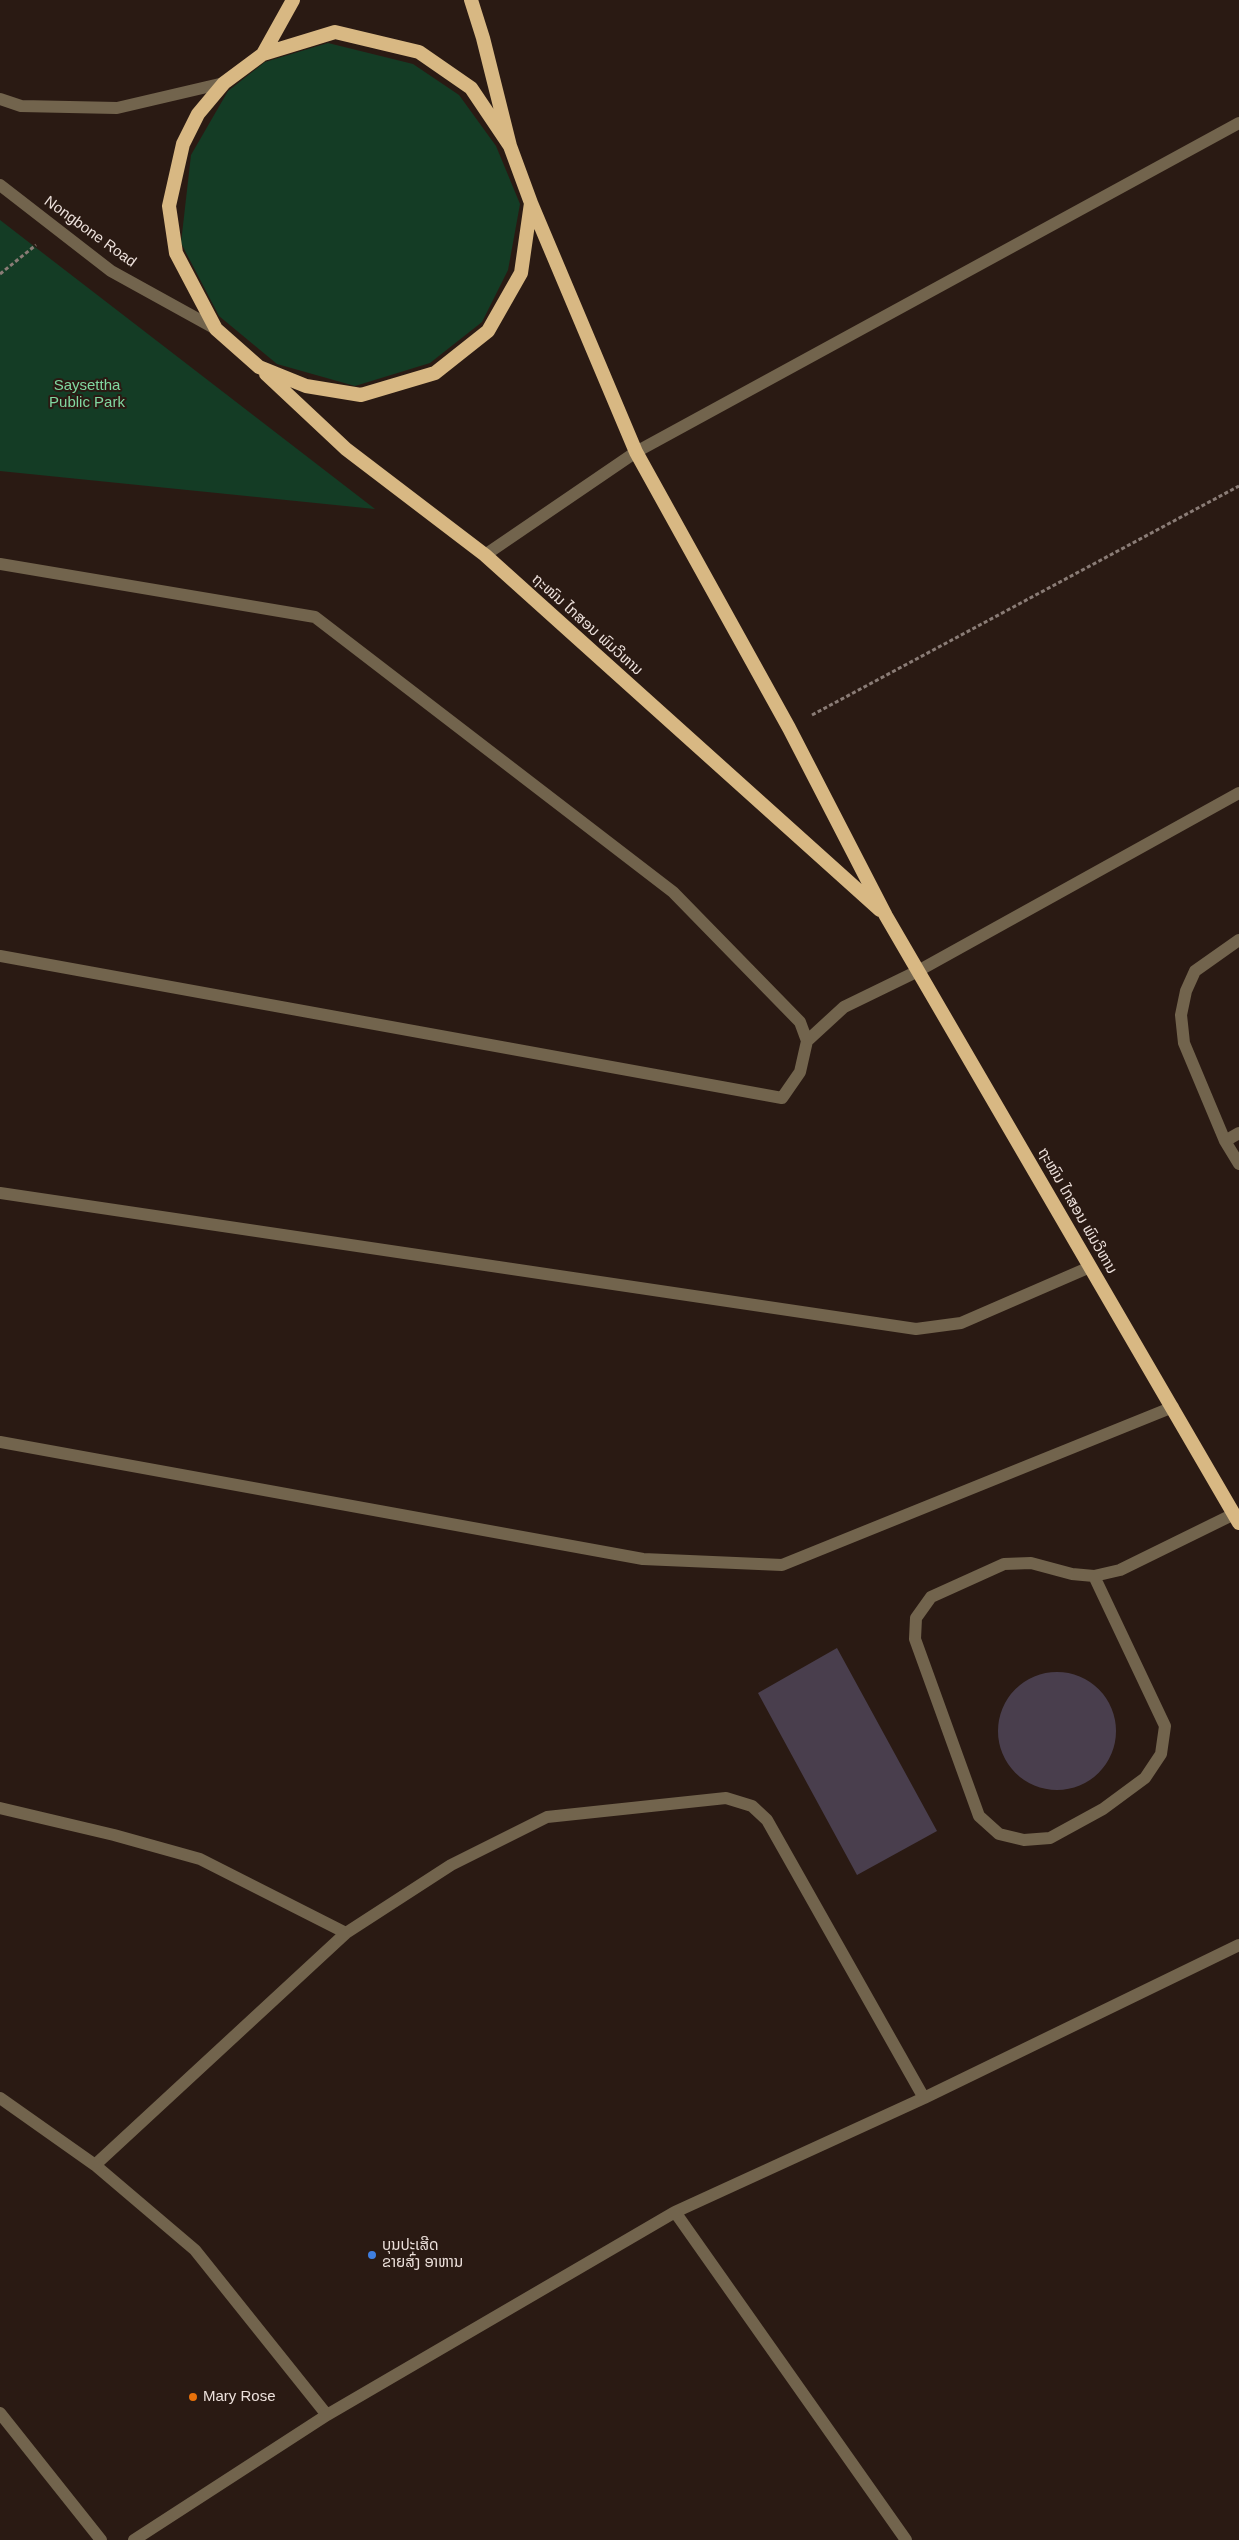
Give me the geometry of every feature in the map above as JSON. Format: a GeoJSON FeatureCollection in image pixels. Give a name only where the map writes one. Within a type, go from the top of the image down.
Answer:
{"type":"FeatureCollection","features":[{"type":"Feature","properties":{"kind":"highway"},"geometry":{"type":"LineString","coordinates":[[263,54],[293,0]]}},
{"type":"Feature","properties":{"kind":"highway"},"geometry":{"type":"LineString","coordinates":[[471,0],[483,38],[510,146]]}},
{"type":"Feature","properties":{"kind":"highway"},"geometry":{"type":"LineString","coordinates":[[216,329],[176,253],[169,206],[183,144],[198,114],[224,83],[263,54],[335,32],[419,52],[471,88],[510,146]]}},
{"type":"Feature","properties":{"kind":"highway","name":"ຖະໜົນ ໄກສອນ ພົມວິຫານ"},"geometry":{"type":"LineString","coordinates":[[510,146],[531,203],[636,452],[789,728],[886,916],[1236,1518]]}},
{"type":"Feature","properties":{"kind":"highway"},"geometry":{"type":"LineString","coordinates":[[259,367],[306,386],[361,395],[435,373],[488,331],[512,289],[521,273],[531,203]]}},
{"type":"Feature","properties":{"kind":"highway","name":"ຖະໜົນ ໄກສອນ ພົມວິຫານ"},"geometry":{"type":"LineString","coordinates":[[216,329],[346,449],[485,556],[886,916]]}},
{"type":"Feature","properties":{"kind":"street"},"geometry":{"type":"LineString","coordinates":[[0,99],[22,106],[117,108],[224,83]]}},
{"type":"Feature","properties":{"kind":"street"},"geometry":{"type":"LineString","coordinates":[[485,556],[636,452],[1239,123]]}},
{"type":"Feature","properties":{"kind":"street","name":"Nongbone Road"},"geometry":{"type":"LineString","coordinates":[[0,185],[111,271],[216,329]]}},
{"type":"Feature","properties":{"kind":"street"},"geometry":{"type":"LineString","coordinates":[[0,564],[315,617],[673,892],[800,1022],[807,1041],[800,1072],[782,1098],[0,956]]}},
{"type":"Feature","properties":{"kind":"street"},"geometry":{"type":"LineString","coordinates":[[807,1041],[844,1007],[918,971],[1239,793]]}},
{"type":"Feature","properties":{"kind":"street"},"geometry":{"type":"LineString","coordinates":[[1239,940],[1195,971],[1186,991],[1181,1016],[1184,1042],[1225,1141],[1239,1164]]}},
{"type":"Feature","properties":{"kind":"street"},"geometry":{"type":"LineString","coordinates":[[1225,1141],[1239,1133]]}},
{"type":"Feature","properties":{"kind":"street"},"geometry":{"type":"LineString","coordinates":[[0,1193],[916,1329],[961,1323],[1090,1266]]}},
{"type":"Feature","properties":{"kind":"street"},"geometry":{"type":"LineString","coordinates":[[0,1442],[642,1559],[782,1565],[1173,1407]]}},
{"type":"Feature","properties":{"kind":"street"},"geometry":{"type":"LineString","coordinates":[[1094,1576],[1165,1726],[1161,1754],[1146,1778],[1103,1809],[1050,1838],[1024,1840],[999,1834],[978,1816],[915,1639],[916,1618],[932,1597],[1004,1564],[1031,1563],[1072,1574],[1094,1576],[1120,1570],[1236,1518]]}},
{"type":"Feature","properties":{"kind":"street"},"geometry":{"type":"LineString","coordinates":[[95,2165],[346,1933],[452,1865],[547,1817],[726,1798],[752,1806],[767,1820],[924,2098]]}},
{"type":"Feature","properties":{"kind":"street"},"geometry":{"type":"LineString","coordinates":[[0,1808],[114,1835],[200,1859],[346,1933]]}},
{"type":"Feature","properties":{"kind":"street"},"geometry":{"type":"LineString","coordinates":[[138,2539],[327,2414],[675,2212],[924,2098],[1239,1945]]}},
{"type":"Feature","properties":{"kind":"street"},"geometry":{"type":"LineString","coordinates":[[0,2098],[95,2165],[195,2250],[327,2414]]}},
{"type":"Feature","properties":{"kind":"street"},"geometry":{"type":"LineString","coordinates":[[675,2212],[906,2540]]}},
{"type":"Feature","properties":{"kind":"street"},"geometry":{"type":"LineString","coordinates":[[0,2413],[101,2540]]}},
{"type":"Feature","properties":{"kind":"path"},"geometry":{"type":"LineString","coordinates":[[0,274],[35,247],[53,227]]}},
{"type":"Feature","properties":{"kind":"path"},"geometry":{"type":"LineString","coordinates":[[789,728],[1239,486]]}},
{"type":"Feature","properties":{"kind":"green space"},"geometry":{"type":"Polygon","coordinates":[[[328,43],[413,64],[459,95],[496,146],[520,204],[508,270],[482,322],[430,363],[355,386],[277,364],[219,316],[181,243],[191,155],[228,91],[265,62],[328,43]]]}},
{"type":"Feature","properties":{"kind":"green space","name":"Saysettha Public Park"},"geometry":{"type":"Polygon","coordinates":[[[0,220],[35,247],[375,509],[0,471],[0,220]]]}},
{"type":"Feature","properties":{"kind":"building"},"geometry":{"type":"Polygon","coordinates":[[[837,1648],[937,1831],[857,1875],[758,1693],[837,1648]]]}},
{"type":"Feature","properties":{"kind":"building"},"geometry":{"type":"Polygon","coordinates":[[[1057,1672],[1080,1676],[1099,1689],[1112,1708],[1116,1731],[1112,1754],[1099,1773],[1080,1786],[1057,1790],[1034,1786],[1015,1773],[1002,1754],[998,1731],[1002,1708],[1015,1689],[1034,1676],[1057,1672]]]}},
{"type":"Feature","properties":{"kind":"place","name":"ບຸນປະເສີດ ຂາຍສົ່ງ ອາຫານ"},"geometry":{"type":"Point","coordinates":[372,2255]}},
{"type":"Feature","properties":{"kind":"place","name":"Mary Rose"},"geometry":{"type":"Point","coordinates":[193,2397]}}]}
